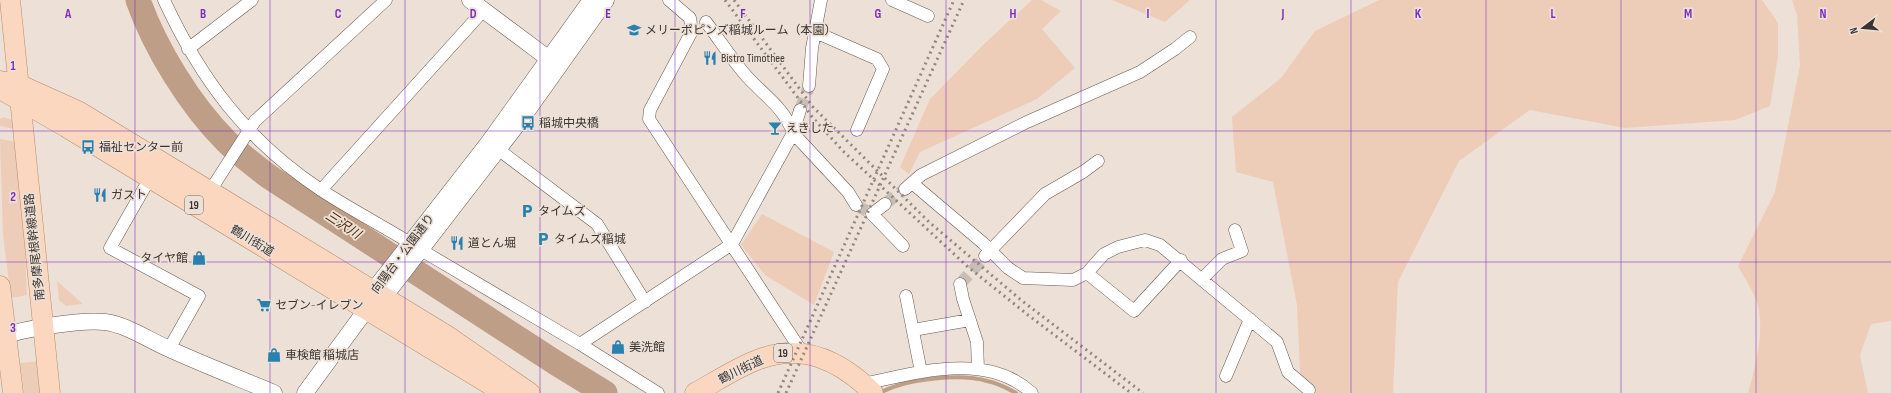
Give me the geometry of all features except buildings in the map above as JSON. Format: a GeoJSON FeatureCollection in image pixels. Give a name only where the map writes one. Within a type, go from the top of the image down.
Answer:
{"type":"FeatureCollection","features":[{"type":"Feature","properties":{"kind":"main road"},"geometry":{"type":"LineString","coordinates":[[0,37],[8,28],[11,5]]}},
{"type":"Feature","properties":{"kind":"main road"},"geometry":{"type":"LineString","coordinates":[[10,89],[11,5]]}},
{"type":"Feature","properties":{"kind":"main road","name":"鶴川街道"},"geometry":{"type":"LineString","coordinates":[[10,89],[45,95],[78,111],[446,335],[530,393]]}},
{"type":"Feature","properties":{"kind":"main road","name":"鶴川街道"},"geometry":{"type":"LineString","coordinates":[[10,89],[150,178],[504,393]]}},
{"type":"Feature","properties":{"kind":"main road","name":"南多摩尾根幹線道路"},"geometry":{"type":"LineString","coordinates":[[10,89],[50,393]]}},
{"type":"Feature","properties":{"kind":"main road"},"geometry":{"type":"LineString","coordinates":[[0,286],[3,336],[12,393]]}},
{"type":"Feature","properties":{"kind":"main road","name":"鶴川街道"},"geometry":{"type":"LineString","coordinates":[[695,393],[757,360],[775,354],[802,352],[836,364],[868,388]]}},
{"type":"Feature","properties":{"kind":"street"},"geometry":{"type":"LineString","coordinates":[[164,0],[188,49],[246,135],[321,190],[412,251],[580,344],[658,393]]}},
{"type":"Feature","properties":{"kind":"street"},"geometry":{"type":"LineString","coordinates":[[188,49],[252,0]]}},
{"type":"Feature","properties":{"kind":"street"},"geometry":{"type":"LineString","coordinates":[[210,192],[255,121],[386,0]]}},
{"type":"Feature","properties":{"kind":"street"},"geometry":{"type":"LineString","coordinates":[[470,0],[549,60]]}},
{"type":"Feature","properties":{"kind":"street","name":"向陽台・公園通り"},"geometry":{"type":"LineString","coordinates":[[494,146],[549,60],[591,0]]}},
{"type":"Feature","properties":{"kind":"street","name":"向陽台・公園通り"},"geometry":{"type":"LineString","coordinates":[[305,393],[378,294],[606,0]]}},
{"type":"Feature","properties":{"kind":"street"},"geometry":{"type":"LineString","coordinates":[[669,0],[690,18],[692,32],[650,110],[650,119],[802,352]]}},
{"type":"Feature","properties":{"kind":"street"},"geometry":{"type":"LineString","coordinates":[[809,86],[815,32],[821,0]]}},
{"type":"Feature","properties":{"kind":"street"},"geometry":{"type":"LineString","coordinates":[[892,0],[928,16]]}},
{"type":"Feature","properties":{"kind":"street"},"geometry":{"type":"LineString","coordinates":[[321,190],[483,11]]}},
{"type":"Feature","properties":{"kind":"street"},"geometry":{"type":"LineString","coordinates":[[706,22],[744,73],[772,100],[790,124],[793,133],[848,192],[856,206]]}},
{"type":"Feature","properties":{"kind":"street"},"geometry":{"type":"LineString","coordinates":[[815,32],[877,59],[883,69],[857,130]]}},
{"type":"Feature","properties":{"kind":"street"},"geometry":{"type":"LineString","coordinates":[[1190,37],[1175,50],[1140,72],[1027,122],[921,174],[909,186],[987,254],[1024,278],[1073,280],[1087,273],[1104,254],[1118,247],[1145,240],[1160,245],[1180,260],[1277,342],[1288,372],[1309,390]]}},
{"type":"Feature","properties":{"kind":"street"},"geometry":{"type":"LineString","coordinates":[[580,344],[732,244],[793,133],[800,110]]}},
{"type":"Feature","properties":{"kind":"street"},"geometry":{"type":"LineString","coordinates":[[494,146],[597,224],[645,302]]}},
{"type":"Feature","properties":{"kind":"street"},"geometry":{"type":"LineString","coordinates":[[987,254],[1045,194],[1083,172],[1098,161]]}},
{"type":"Feature","properties":{"kind":"street"},"geometry":{"type":"LineString","coordinates":[[150,178],[110,248],[199,296],[169,349]]}},
{"type":"Feature","properties":{"kind":"street"},"geometry":{"type":"LineString","coordinates":[[885,204],[872,214],[903,246]]}},
{"type":"Feature","properties":{"kind":"street"},"geometry":{"type":"LineString","coordinates":[[1202,279],[1222,259],[1242,251],[1235,230]]}},
{"type":"Feature","properties":{"kind":"street"},"geometry":{"type":"LineString","coordinates":[[1087,273],[1134,311],[1180,260]]}},
{"type":"Feature","properties":{"kind":"street"},"geometry":{"type":"LineString","coordinates":[[960,284],[963,299],[977,342],[978,368]]}},
{"type":"Feature","properties":{"kind":"street"},"geometry":{"type":"LineString","coordinates":[[906,296],[921,372]]}},
{"type":"Feature","properties":{"kind":"street"},"geometry":{"type":"LineString","coordinates":[[1226,376],[1250,319]]}},
{"type":"Feature","properties":{"kind":"street"},"geometry":{"type":"LineString","coordinates":[[913,330],[970,320]]}},
{"type":"Feature","properties":{"kind":"street"},"geometry":{"type":"LineString","coordinates":[[3,336],[42,327],[91,322],[106,322],[121,325],[169,349],[274,393]]}},
{"type":"Feature","properties":{"kind":"street"},"geometry":{"type":"LineString","coordinates":[[868,388],[921,372],[955,368],[978,368],[1016,380],[1032,393]]}},
{"type":"Feature","properties":{"kind":"shaded area"},"geometry":{"type":"Polygon","coordinates":[[[1032,0],[1041,0],[1061,11],[1042,29],[1075,68],[1037,99],[920,152],[909,174],[900,167],[930,99],[985,43],[1032,0]]]}},
{"type":"Feature","properties":{"kind":"shaded area"},"geometry":{"type":"Polygon","coordinates":[[[1112,0],[1190,0],[1165,22],[1112,0]]]}},
{"type":"Feature","properties":{"kind":"shaded area"},"geometry":{"type":"Polygon","coordinates":[[[1379,0],[1762,0],[1778,23],[1778,56],[1770,106],[1735,120],[1625,128],[1530,110],[1459,161],[1398,282],[1393,393],[1301,393],[1297,305],[1273,182],[1236,172],[1232,117],[1281,78],[1315,31],[1379,0]]]}},
{"type":"Feature","properties":{"kind":"shaded area"},"geometry":{"type":"Polygon","coordinates":[[[1792,0],[1891,0],[1891,321],[1871,324],[1860,355],[1868,393],[1748,393],[1757,359],[1760,321],[1756,299],[1738,266],[1775,192],[1800,65],[1797,15],[1792,0]]]}},
{"type":"Feature","properties":{"kind":"shaded area"},"geometry":{"type":"Polygon","coordinates":[[[3,117],[12,120],[15,129],[0,126],[0,119],[3,117]]]}},
{"type":"Feature","properties":{"kind":"shaded area"},"geometry":{"type":"Polygon","coordinates":[[[0,139],[17,142],[22,192],[27,295],[11,298],[3,235],[0,139]]]}},
{"type":"Feature","properties":{"kind":"shaded area"},"geometry":{"type":"Polygon","coordinates":[[[762,214],[834,252],[814,305],[765,275],[741,245],[762,214]]]}},
{"type":"Feature","properties":{"kind":"shaded area"},"geometry":{"type":"Polygon","coordinates":[[[57,281],[83,304],[66,306],[59,300],[57,281]]]}},
{"type":"Feature","properties":{"kind":"shaded area"},"geometry":{"type":"Polygon","coordinates":[[[41,361],[44,393],[24,393],[20,363],[41,361]]]}},
{"type":"Feature","properties":{"kind":"waterway","name":"三沢川"},"geometry":{"type":"LineString","coordinates":[[138,0],[154,37],[175,75],[199,111],[241,155],[268,176],[556,363],[605,393]]}},
{"type":"Feature","properties":{"kind":"waterway"},"geometry":{"type":"LineString","coordinates":[[880,393],[903,384],[948,378],[976,379],[991,382],[1016,393]]}},
{"type":"Feature","properties":{"kind":"tunnel"},"geometry":{"type":"LineString","coordinates":[[800,110],[809,86]]}},
{"type":"Feature","properties":{"kind":"tunnel"},"geometry":{"type":"LineString","coordinates":[[885,204],[905,189]]}},
{"type":"Feature","properties":{"kind":"tunnel"},"geometry":{"type":"LineString","coordinates":[[856,205],[872,214]]}},
{"type":"Feature","properties":{"kind":"tunnel"},"geometry":{"type":"LineString","coordinates":[[960,284],[985,257]]}},
{"type":"Feature","properties":{"kind":"railway"},"geometry":{"type":"LineString","coordinates":[[725,0],[813,118],[844,152],[968,267],[1028,315],[1131,393]]}},
{"type":"Feature","properties":{"kind":"railway"},"geometry":{"type":"LineString","coordinates":[[734,0],[813,107],[929,222],[1021,300],[1143,393]]}},
{"type":"Feature","properties":{"kind":"railway"},"geometry":{"type":"LineString","coordinates":[[778,393],[954,0]]}},
{"type":"Feature","properties":{"kind":"railway"},"geometry":{"type":"LineString","coordinates":[[786,393],[964,0]]}},
{"type":"Feature","properties":{"kind":"place","name":"メリーポピンズ稲城ルーム（本園）"},"geometry":{"type":"Point","coordinates":[634,30]}},
{"type":"Feature","properties":{"kind":"place","name":"Bistro Timothee"},"geometry":{"type":"Point","coordinates":[710,58]}},
{"type":"Feature","properties":{"kind":"place","name":"稲城中央橋"},"geometry":{"type":"Point","coordinates":[528,123]}},
{"type":"Feature","properties":{"kind":"place","name":"えきした"},"geometry":{"type":"Point","coordinates":[775,128]}},
{"type":"Feature","properties":{"kind":"place","name":"福祉センター前"},"geometry":{"type":"Point","coordinates":[88,147]}},
{"type":"Feature","properties":{"kind":"place","name":"ガスト"},"geometry":{"type":"Point","coordinates":[100,195]}},
{"type":"Feature","properties":{"kind":"place","name":"タイムズ"},"geometry":{"type":"Point","coordinates":[527,211]}},
{"type":"Feature","properties":{"kind":"place","name":"タイムズ稲城"},"geometry":{"type":"Point","coordinates":[543,239]}},
{"type":"Feature","properties":{"kind":"place","name":"道とん堀"},"geometry":{"type":"Point","coordinates":[457,243]}},
{"type":"Feature","properties":{"kind":"place","name":"タイヤ館"},"geometry":{"type":"Point","coordinates":[199,258]}},
{"type":"Feature","properties":{"kind":"place","name":"セブン-イレブン"},"geometry":{"type":"Point","coordinates":[264,305]}},
{"type":"Feature","properties":{"kind":"place","name":"美洗館"},"geometry":{"type":"Point","coordinates":[618,347]}},
{"type":"Feature","properties":{"kind":"place","name":"車検館 稲城店"},"geometry":{"type":"Point","coordinates":[274,355]}}]}
